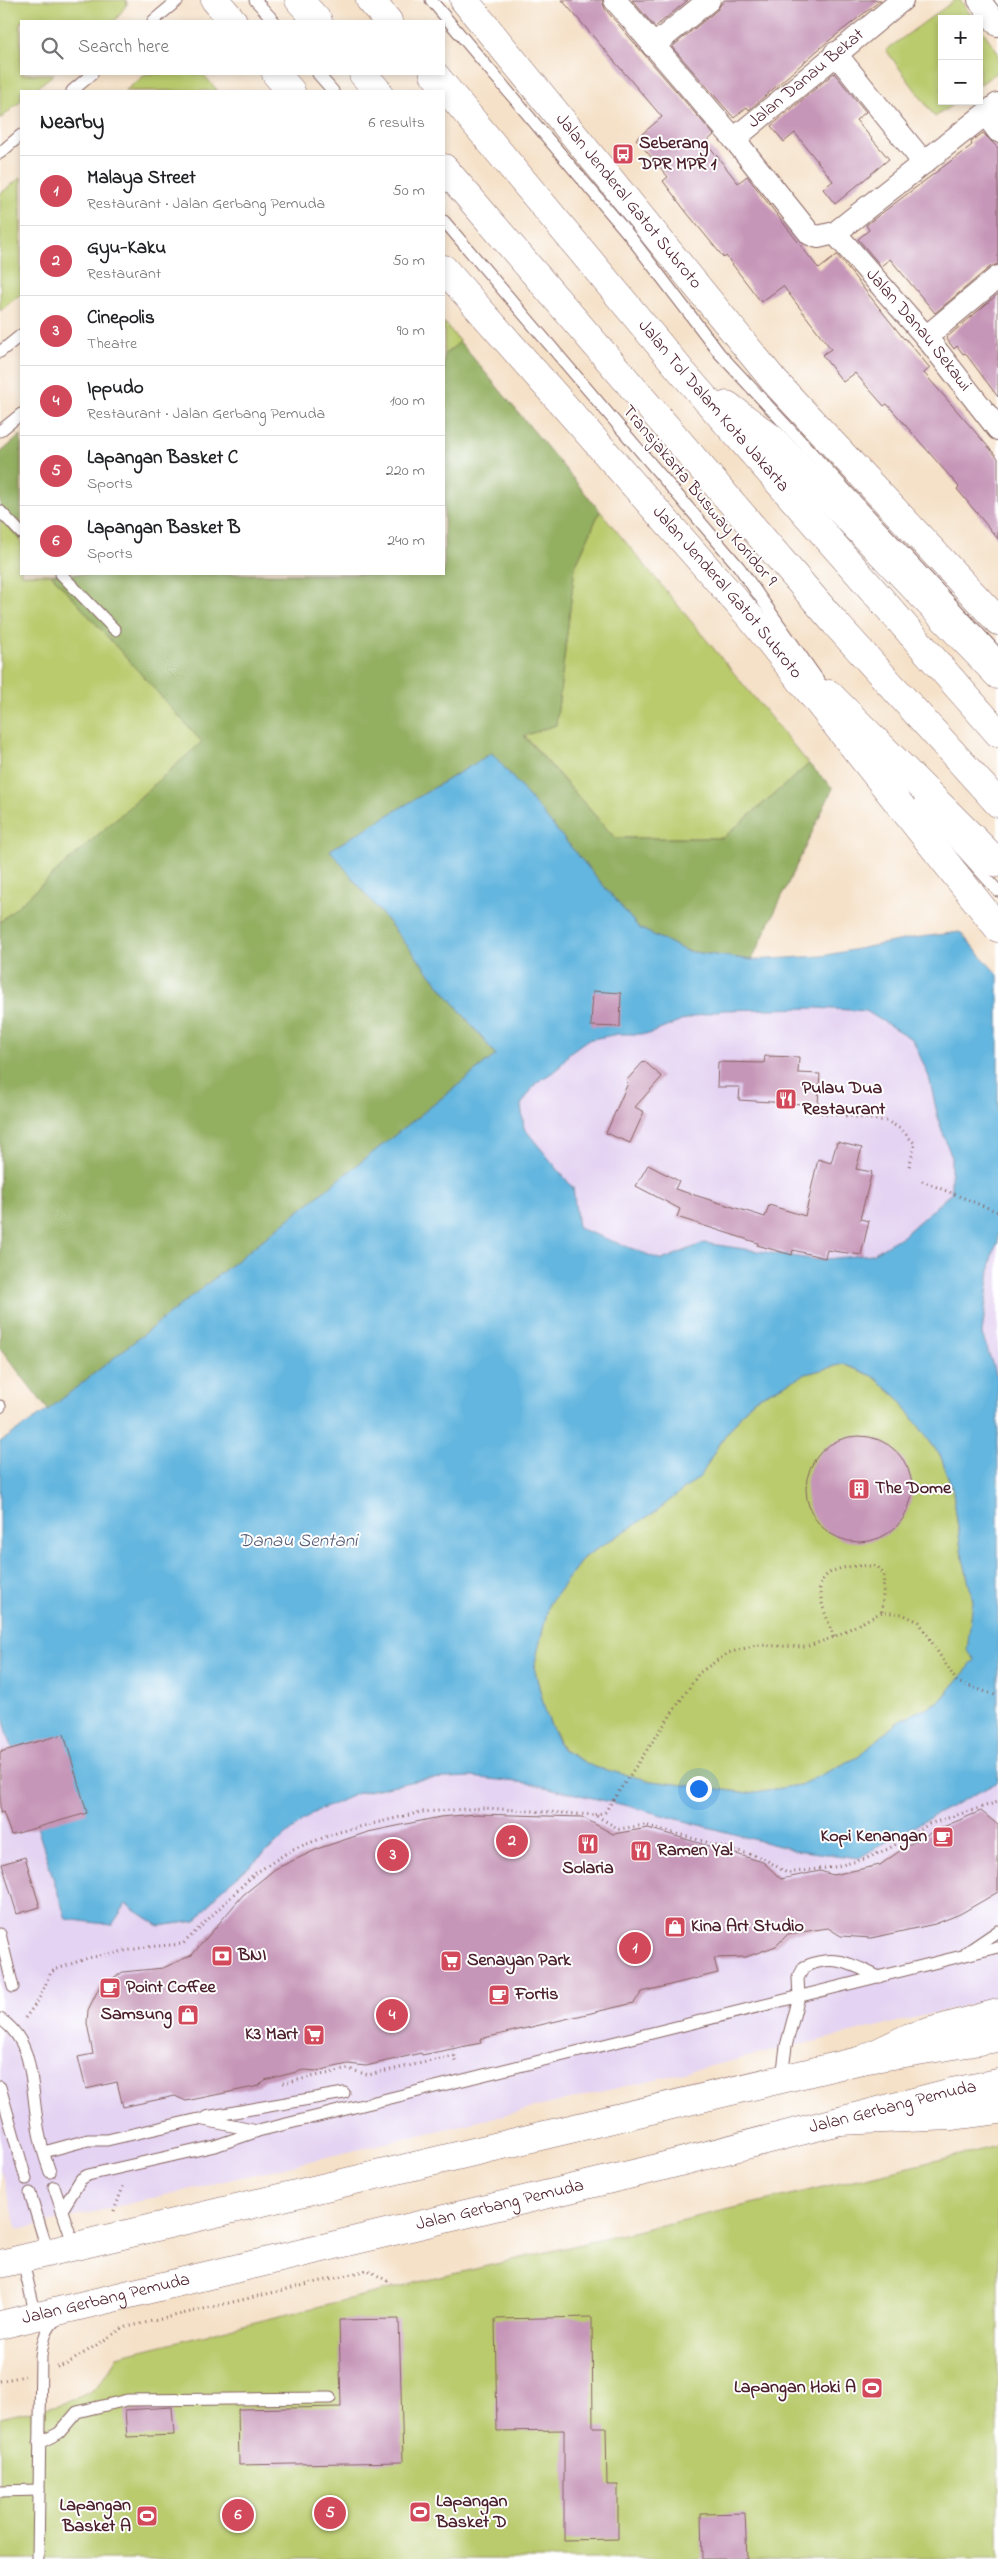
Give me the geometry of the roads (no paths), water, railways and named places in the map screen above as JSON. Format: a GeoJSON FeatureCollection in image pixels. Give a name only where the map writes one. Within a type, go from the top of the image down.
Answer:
{"type":"FeatureCollection","features":[{"type":"Feature","properties":{"kind":"main road"},"geometry":{"type":"LineString","coordinates":[[215,0],[232,20]]}},
{"type":"Feature","properties":{"kind":"main road"},"geometry":{"type":"LineString","coordinates":[[299,0],[317,20]]}},
{"type":"Feature","properties":{"kind":"main road"},"geometry":{"type":"LineString","coordinates":[[370,0],[387,20]]}},
{"type":"Feature","properties":{"kind":"main road"},"geometry":{"type":"LineString","coordinates":[[388,0],[401,20]]}},
{"type":"Feature","properties":{"kind":"main road","name":"Jalan Jenderal Gatot Subroto"},"geometry":{"type":"LineString","coordinates":[[464,0],[775,382],[998,621]]}},
{"type":"Feature","properties":{"kind":"main road"},"geometry":{"type":"LineString","coordinates":[[277,75],[290,90]]}},
{"type":"Feature","properties":{"kind":"main road"},"geometry":{"type":"LineString","coordinates":[[364,75],[377,90]]}},
{"type":"Feature","properties":{"kind":"main road","name":"Jalan Tol Dalam Kota Jakarta"},"geometry":{"type":"LineString","coordinates":[[439,79],[684,373],[998,733]]}},
{"type":"Feature","properties":{"kind":"main road"},"geometry":{"type":"LineString","coordinates":[[445,169],[834,623],[998,802]]}},
{"type":"Feature","properties":{"kind":"main road","name":"Jalan Jenderal Gatot Subroto"},"geometry":{"type":"LineString","coordinates":[[445,270],[750,618],[998,928]]}},
{"type":"Feature","properties":{"kind":"main road"},"geometry":{"type":"LineString","coordinates":[[684,373],[770,437],[998,675]]}},
{"type":"Feature","properties":{"kind":"main road"},"geometry":{"type":"LineString","coordinates":[[750,618],[822,686],[998,863]]}},
{"type":"Feature","properties":{"kind":"main road"},"geometry":{"type":"LineString","coordinates":[[862,2060],[910,2037],[998,2013]]}},
{"type":"Feature","properties":{"kind":"main road"},"geometry":{"type":"LineString","coordinates":[[36,2255],[862,2060],[998,2038]]}},
{"type":"Feature","properties":{"kind":"main road","name":"Jalan Gerbang Pemuda"},"geometry":{"type":"LineString","coordinates":[[0,2325],[645,2171],[998,2083]]}},
{"type":"Feature","properties":{"kind":"main road"},"geometry":{"type":"LineString","coordinates":[[838,2122],[951,2116],[998,2110]]}},
{"type":"Feature","properties":{"kind":"street"},"geometry":{"type":"LineString","coordinates":[[615,0],[734,139],[810,234],[818,237],[834,233],[924,163],[994,117]]}},
{"type":"Feature","properties":{"kind":"street"},"geometry":{"type":"LineString","coordinates":[[653,46],[709,0]]}},
{"type":"Feature","properties":{"kind":"street","name":"Jalan Danau Bekat"},"geometry":{"type":"LineString","coordinates":[[734,139],[835,53],[902,0]]}},
{"type":"Feature","properties":{"kind":"street"},"geometry":{"type":"LineString","coordinates":[[979,0],[998,25]]}},
{"type":"Feature","properties":{"kind":"street"},"geometry":{"type":"LineString","coordinates":[[835,53],[924,163]]}},
{"type":"Feature","properties":{"kind":"street","name":"Jalan Danau Sekawi"},"geometry":{"type":"LineString","coordinates":[[834,233],[926,337],[998,429]]}},
{"type":"Feature","properties":{"kind":"street"},"geometry":{"type":"LineString","coordinates":[[926,337],[998,277]]}},
{"type":"Feature","properties":{"kind":"lane"},"geometry":{"type":"LineString","coordinates":[[154,20],[178,0]]}},
{"type":"Feature","properties":{"kind":"lane"},"geometry":{"type":"LineString","coordinates":[[255,0],[273,20]]}},
{"type":"Feature","properties":{"kind":"lane"},"geometry":{"type":"LineString","coordinates":[[431,0],[629,235],[720,354],[998,654]]}},
{"type":"Feature","properties":{"kind":"lane"},"geometry":{"type":"LineString","coordinates":[[73,90],[91,75]]}},
{"type":"Feature","properties":{"kind":"lane"},"geometry":{"type":"LineString","coordinates":[[319,75],[332,90]]}},
{"type":"Feature","properties":{"kind":"lane"},"geometry":{"type":"LineString","coordinates":[[0,153],[20,136]]}},
{"type":"Feature","properties":{"kind":"lane","name":"Transjakarta Busway Koridor 9"},"geometry":{"type":"LineString","coordinates":[[445,222],[739,567],[822,686],[860,736],[998,891]]}},
{"type":"Feature","properties":{"kind":"lane"},"geometry":{"type":"LineString","coordinates":[[0,352],[20,336]]}},
{"type":"Feature","properties":{"kind":"lane"},"geometry":{"type":"LineString","coordinates":[[0,431],[20,415]]}},
{"type":"Feature","properties":{"kind":"lane"},"geometry":{"type":"LineString","coordinates":[[0,511],[20,532]]}},
{"type":"Feature","properties":{"kind":"lane"},"geometry":{"type":"LineString","coordinates":[[62,575],[115,630]]}},
{"type":"Feature","properties":{"kind":"lane"},"geometry":{"type":"LineString","coordinates":[[960,1957],[998,1931]]}},
{"type":"Feature","properties":{"kind":"lane"},"geometry":{"type":"LineString","coordinates":[[0,1934],[13,1987]]}},
{"type":"Feature","properties":{"kind":"lane"},"geometry":{"type":"LineString","coordinates":[[36,2255],[81,2179],[88,2175],[215,2146],[258,2131],[998,1947]]}},
{"type":"Feature","properties":{"kind":"lane"},"geometry":{"type":"LineString","coordinates":[[782,2079],[786,2046],[799,1997],[798,1978],[804,1967],[814,1962],[829,1959],[849,1963],[879,1977]]}},
{"type":"Feature","properties":{"kind":"lane"},"geometry":{"type":"LineString","coordinates":[[0,2019],[15,2030],[21,2039],[34,2088],[37,2123],[49,2171]]}},
{"type":"Feature","properties":{"kind":"lane"},"geometry":{"type":"LineString","coordinates":[[0,2087],[25,2177]]}},
{"type":"Feature","properties":{"kind":"lane"},"geometry":{"type":"LineString","coordinates":[[44,2152],[88,2140],[107,2140],[199,2119],[344,2093]]}},
{"type":"Feature","properties":{"kind":"lane"},"geometry":{"type":"LineString","coordinates":[[199,2119],[258,2131]]}},
{"type":"Feature","properties":{"kind":"lane"},"geometry":{"type":"LineString","coordinates":[[54,2187],[62,2210]]}},
{"type":"Feature","properties":{"kind":"lane"},"geometry":{"type":"LineString","coordinates":[[30,2193],[36,2255],[36,2316]]}},
{"type":"Feature","properties":{"kind":"lane"},"geometry":{"type":"LineString","coordinates":[[38,2559],[40,2373],[43,2339],[51,2323],[70,2308]]}},
{"type":"Feature","properties":{"kind":"lane"},"geometry":{"type":"LineString","coordinates":[[39,2443],[59,2433],[77,2412],[127,2400],[330,2398]]}},
{"type":"Feature","properties":{"kind":"lane"},"geometry":{"type":"LineString","coordinates":[[0,2491],[39,2490]]}},
{"type":"Feature","properties":{"kind":"water","name":"Danau Sentani"},"geometry":{"type":"Polygon","coordinates":[[[492,753],[639,928],[686,951],[752,960],[822,956],[913,938],[960,932],[998,975],[998,1243],[992,1254],[982,1334],[998,1380],[998,1782],[906,1830],[859,1858],[794,1850],[628,1806],[527,1783],[471,1777],[424,1779],[358,1793],[311,1814],[220,1891],[196,1921],[159,1926],[126,1904],[112,1925],[66,1919],[0,1709],[0,1442],[48,1410],[496,1055],[330,850],[492,753]],[[816,1008],[722,1010],[689,1018],[649,1034],[618,1034],[587,1040],[569,1053],[558,1069],[536,1083],[521,1105],[524,1128],[573,1188],[578,1228],[662,1260],[704,1243],[818,1260],[872,1254],[904,1235],[951,1193],[951,1156],[939,1122],[929,1077],[913,1040],[866,1011],[816,1008]],[[843,1364],[806,1374],[753,1400],[720,1442],[701,1476],[655,1512],[584,1557],[549,1604],[534,1667],[546,1714],[562,1750],[594,1767],[651,1781],[749,1793],[800,1785],[858,1757],[900,1720],[940,1701],[975,1660],[967,1650],[973,1601],[961,1549],[953,1492],[941,1457],[900,1400],[873,1376],[843,1364]]]}},
{"type":"Feature","properties":{"kind":"place","name":"Seberang DPR MPR 1"},"geometry":{"type":"Point","coordinates":[623,154]}},
{"type":"Feature","properties":{"kind":"place","name":"Pulau Dua Restaurant"},"geometry":{"type":"Point","coordinates":[786,1099]}},
{"type":"Feature","properties":{"kind":"place","name":"The Dome"},"geometry":{"type":"Point","coordinates":[859,1489]}},
{"type":"Feature","properties":{"kind":"place","name":"Kopi Kenangan"},"geometry":{"type":"Point","coordinates":[943,1837]}},
{"type":"Feature","properties":{"kind":"place","name":"Gyu-Kaku"},"geometry":{"type":"Point","coordinates":[512,1841]}},
{"type":"Feature","properties":{"kind":"place","name":"Solaria"},"geometry":{"type":"Point","coordinates":[588,1844]}},
{"type":"Feature","properties":{"kind":"place","name":"Ramen Ya!"},"geometry":{"type":"Point","coordinates":[641,1851]}},
{"type":"Feature","properties":{"kind":"place","name":"Cinepolis"},"geometry":{"type":"Point","coordinates":[393,1855]}},
{"type":"Feature","properties":{"kind":"place","name":"Kina Art Studio"},"geometry":{"type":"Point","coordinates":[675,1927]}},
{"type":"Feature","properties":{"kind":"place","name":"Malaya Street"},"geometry":{"type":"Point","coordinates":[635,1948]}},
{"type":"Feature","properties":{"kind":"place","name":"BNI"},"geometry":{"type":"Point","coordinates":[222,1956]}},
{"type":"Feature","properties":{"kind":"place","name":"Senayan Park"},"geometry":{"type":"Point","coordinates":[451,1961]}},
{"type":"Feature","properties":{"kind":"place","name":"Point Coffee"},"geometry":{"type":"Point","coordinates":[110,1988]}},
{"type":"Feature","properties":{"kind":"place","name":"Fortis"},"geometry":{"type":"Point","coordinates":[499,1995]}},
{"type":"Feature","properties":{"kind":"place","name":"Samsung"},"geometry":{"type":"Point","coordinates":[188,2015]}},
{"type":"Feature","properties":{"kind":"place","name":"Ippudo"},"geometry":{"type":"Point","coordinates":[392,2015]}},
{"type":"Feature","properties":{"kind":"place","name":"K3 Mart"},"geometry":{"type":"Point","coordinates":[314,2035]}},
{"type":"Feature","properties":{"kind":"place","name":"Lapangan Hoki A"},"geometry":{"type":"Point","coordinates":[872,2388]}},
{"type":"Feature","properties":{"kind":"place","name":"Lapangan Basket D"},"geometry":{"type":"Point","coordinates":[420,2512]}},
{"type":"Feature","properties":{"kind":"place","name":"Lapangan Basket C"},"geometry":{"type":"Point","coordinates":[330,2513]}},
{"type":"Feature","properties":{"kind":"place","name":"Lapangan Basket B"},"geometry":{"type":"Point","coordinates":[238,2515]}},
{"type":"Feature","properties":{"kind":"place","name":"Lapangan Basket A"},"geometry":{"type":"Point","coordinates":[147,2516]}}]}
